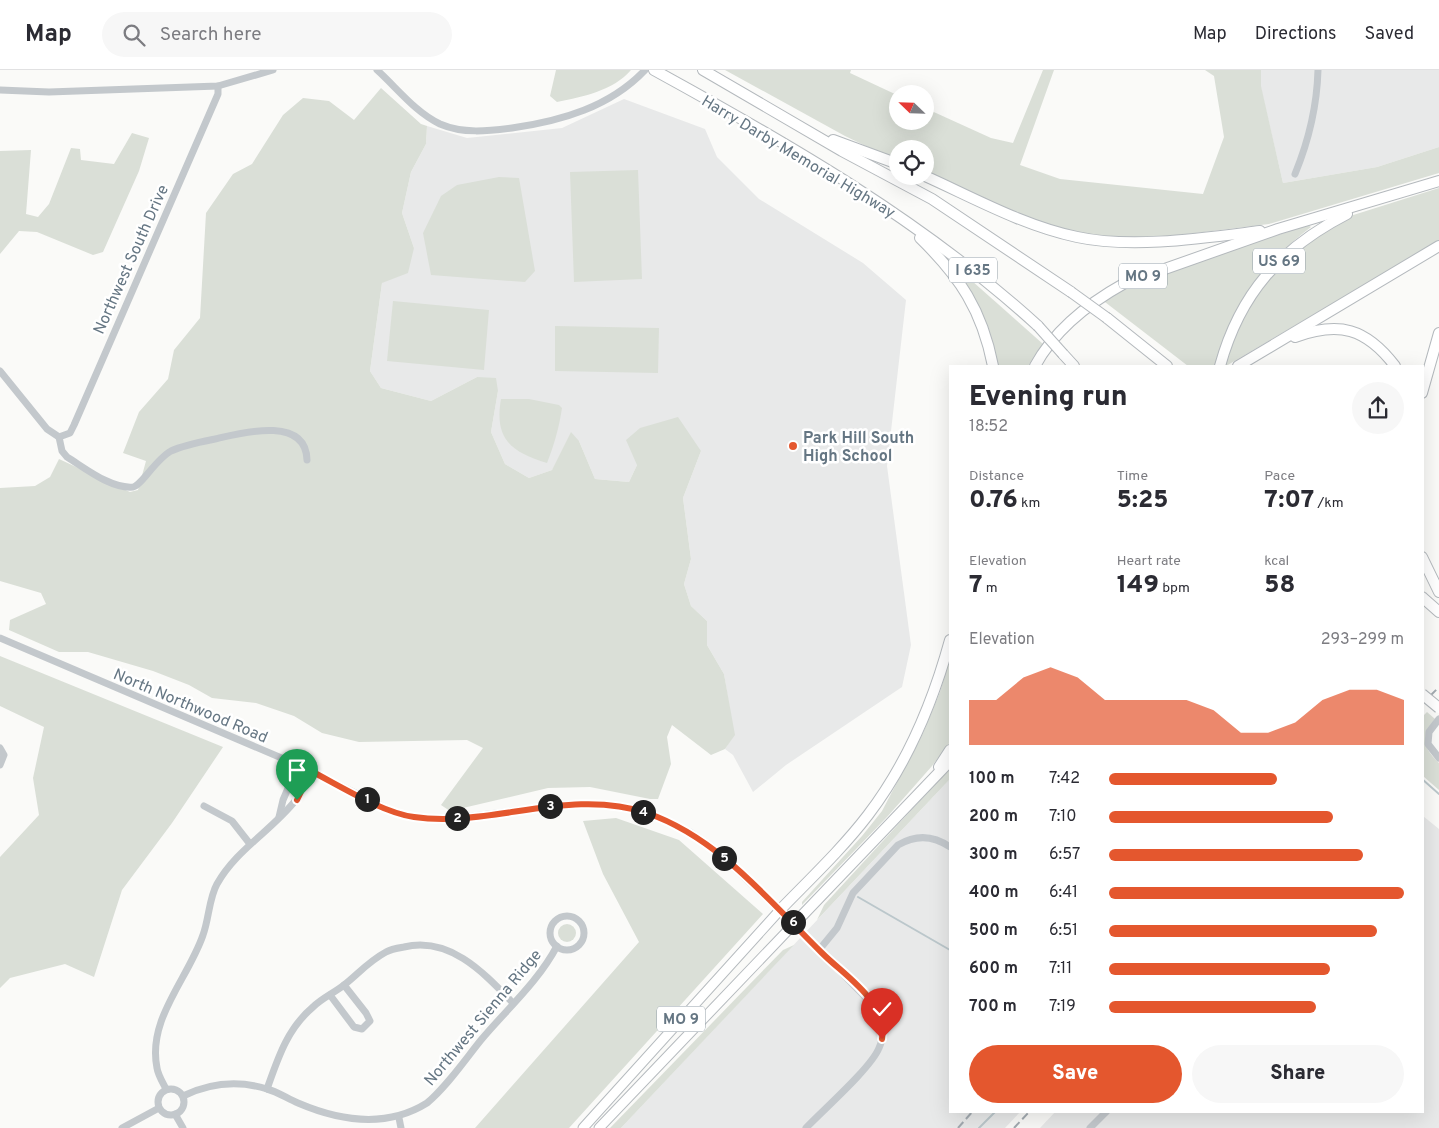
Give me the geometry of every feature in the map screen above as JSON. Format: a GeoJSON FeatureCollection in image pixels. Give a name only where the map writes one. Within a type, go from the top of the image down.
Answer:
{"type":"FeatureCollection","features":[{"type":"Feature","properties":{"kind":"highway","name":"Harry Darby Memorial Highway"},"geometry":{"type":"LineString","coordinates":[[654,70],[855,185],[905,220],[992,284],[1038,326],[1073,365]]}},
{"type":"Feature","properties":{"kind":"highway","name":"Harry Darby Memorial Highway"},"geometry":{"type":"LineString","coordinates":[[703,70],[932,199],[1071,292],[1164,364]]}},
{"type":"Feature","properties":{"kind":"highway"},"geometry":{"type":"LineString","coordinates":[[808,130],[889,161]]}},
{"type":"Feature","properties":{"kind":"highway"},"geometry":{"type":"LineString","coordinates":[[934,180],[1046,229],[1096,240],[1136,242],[1278,229]]}},
{"type":"Feature","properties":{"kind":"highway","name":"MO 9"},"geometry":{"type":"LineString","coordinates":[[1036,365],[1042,354],[1066,325],[1102,296],[1125,283],[1278,229],[1439,181]]}},
{"type":"Feature","properties":{"kind":"highway","name":"US 69"},"geometry":{"type":"LineString","coordinates":[[1220,365],[1234,324],[1244,306],[1275,264],[1302,240],[1323,226],[1366,204]]}},
{"type":"Feature","properties":{"kind":"highway"},"geometry":{"type":"LineString","coordinates":[[905,220],[958,277],[977,314],[993,365]]}},
{"type":"Feature","properties":{"kind":"highway"},"geometry":{"type":"LineString","coordinates":[[1240,365],[1439,246]]}},
{"type":"Feature","properties":{"kind":"highway"},"geometry":{"type":"LineString","coordinates":[[1273,346],[1319,329],[1340,330],[1371,340],[1383,350],[1394,365]]}},
{"type":"Feature","properties":{"kind":"highway"},"geometry":{"type":"LineString","coordinates":[[1424,386],[1439,333]]}},
{"type":"Feature","properties":{"kind":"highway"},"geometry":{"type":"LineString","coordinates":[[1424,561],[1439,592]]}},
{"type":"Feature","properties":{"kind":"highway"},"geometry":{"type":"LineString","coordinates":[[1424,599],[1439,612]]}},
{"type":"Feature","properties":{"kind":"highway","name":"MO 9"},"geometry":{"type":"LineString","coordinates":[[780,910],[849,838],[886,790],[920,727],[941,672],[949,644]]}},
{"type":"Feature","properties":{"kind":"highway"},"geometry":{"type":"LineString","coordinates":[[1424,696],[1439,708]]}},
{"type":"Feature","properties":{"kind":"highway","name":"MO 9"},"geometry":{"type":"LineString","coordinates":[[794,924],[930,782],[949,752]]}},
{"type":"Feature","properties":{"kind":"highway"},"geometry":{"type":"LineString","coordinates":[[930,782],[949,762]]}},
{"type":"Feature","properties":{"kind":"main road","name":"MO 9"},"geometry":{"type":"LineString","coordinates":[[583,1128],[780,910]]}},
{"type":"Feature","properties":{"kind":"main road","name":"MO 9"},"geometry":{"type":"LineString","coordinates":[[599,1128],[794,924]]}},
{"type":"Feature","properties":{"kind":"street"},"geometry":{"type":"LineString","coordinates":[[0,90],[49,92],[218,86],[273,70]]}},
{"type":"Feature","properties":{"kind":"street"},"geometry":{"type":"LineString","coordinates":[[381,72],[430,118],[449,126],[476,131],[543,123],[578,113],[620,93],[645,70]]}},
{"type":"Feature","properties":{"kind":"street"},"geometry":{"type":"LineString","coordinates":[[1295,174],[1306,148],[1312,126],[1318,70]]}},
{"type":"Feature","properties":{"kind":"street","name":"Northwest South Drive"},"geometry":{"type":"LineString","coordinates":[[59,437],[66,436],[74,425],[218,94],[218,86]]}},
{"type":"Feature","properties":{"kind":"street"},"geometry":{"type":"LineString","coordinates":[[0,371],[47,429],[59,437],[62,451],[68,457],[110,481],[132,487],[142,482],[150,468],[170,452],[252,431],[286,432],[296,437],[307,450],[307,460]]}},
{"type":"Feature","properties":{"kind":"street","name":"North Northwood Road"},"geometry":{"type":"LineString","coordinates":[[0,638],[298,765],[388,810],[412,817],[441,820],[569,804],[613,805],[646,813],[690,832],[712,847],[780,910],[872,1001],[882,1020],[883,1031],[879,1048],[874,1057],[806,1128]]}},
{"type":"Feature","properties":{"kind":"street"},"geometry":{"type":"LineString","coordinates":[[1439,719],[1429,732],[1428,744],[1439,758]]}},
{"type":"Feature","properties":{"kind":"street"},"geometry":{"type":"LineString","coordinates":[[0,748],[4,756],[0,765]]}},
{"type":"Feature","properties":{"kind":"street"},"geometry":{"type":"LineString","coordinates":[[278,819],[283,800],[298,765]]}},
{"type":"Feature","properties":{"kind":"street"},"geometry":{"type":"LineString","coordinates":[[166,1090],[157,1069],[155,1042],[166,1008],[187,974],[203,935],[216,885],[238,854],[297,800],[311,771]]}},
{"type":"Feature","properties":{"kind":"street"},"geometry":{"type":"LineString","coordinates":[[204,806],[232,821],[250,844]]}},
{"type":"Feature","properties":{"kind":"street"},"geometry":{"type":"LineString","coordinates":[[819,950],[837,928],[852,893],[898,845],[924,837],[937,840],[949,846]]}},
{"type":"Feature","properties":{"kind":"street","name":"Northwest Sienna Ridge"},"geometry":{"type":"LineString","coordinates":[[566,916],[578,920],[584,931],[580,943],[569,949],[557,946],[551,934],[554,922],[566,916]]}},
{"type":"Feature","properties":{"kind":"street"},"geometry":{"type":"LineString","coordinates":[[267,1089],[281,1050],[301,1017],[344,985],[366,964],[388,950],[410,945],[428,945],[449,950],[473,965],[513,1003]]}},
{"type":"Feature","properties":{"kind":"street","name":"Northwest Sienna Ridge"},"geometry":{"type":"LineString","coordinates":[[183,1096],[211,1086],[239,1083],[267,1089],[343,1120],[385,1125],[427,1103],[450,1079],[513,1003],[539,975],[557,946]]}},
{"type":"Feature","properties":{"kind":"street"},"geometry":{"type":"LineString","coordinates":[[330,995],[354,1027],[362,1029],[367,1026],[370,1022],[366,1013],[344,985]]}},
{"type":"Feature","properties":{"kind":"street"},"geometry":{"type":"LineString","coordinates":[[174,1089],[183,1096],[183,1106],[175,1114],[166,1114],[159,1108],[158,1100],[166,1090],[174,1089]]}},
{"type":"Feature","properties":{"kind":"street"},"geometry":{"type":"LineString","coordinates":[[122,1128],[159,1108]]}},
{"type":"Feature","properties":{"kind":"street"},"geometry":{"type":"LineString","coordinates":[[1090,1128],[1105,1113]]}},
{"type":"Feature","properties":{"kind":"street"},"geometry":{"type":"LineString","coordinates":[[175,1114],[183,1128]]}},
{"type":"Feature","properties":{"kind":"street"},"geometry":{"type":"LineString","coordinates":[[399,1118],[401,1128]]}},
{"type":"Feature","properties":{"kind":"shaded area"},"geometry":{"type":"Polygon","coordinates":[[[556,70],[631,70],[615,83],[597,92],[557,102],[550,96],[556,70]]]}},
{"type":"Feature","properties":{"kind":"shaded area"},"geometry":{"type":"Polygon","coordinates":[[[725,70],[851,70],[850,73],[889,91],[889,130],[934,130],[934,112],[991,138],[1013,143],[1043,70],[1054,70],[1020,165],[1060,179],[1203,194],[1224,137],[1214,76],[1205,70],[1261,70],[1261,86],[1283,183],[1377,167],[1439,147],[1439,173],[1269,224],[1147,239],[1109,239],[1038,223],[934,177],[934,140],[889,140],[889,157],[845,136],[725,70]]]}},
{"type":"Feature","properties":{"kind":"shaded area"},"geometry":{"type":"Polygon","coordinates":[[[1261,70],[1439,70],[1439,147],[1377,167],[1283,183],[1260,84],[1261,70]]]}},
{"type":"Feature","properties":{"kind":"shaded area"},"geometry":{"type":"Polygon","coordinates":[[[381,88],[421,124],[427,126],[426,144],[411,172],[402,213],[414,248],[408,273],[382,283],[370,371],[381,388],[431,401],[477,377],[496,378],[498,391],[491,432],[505,464],[529,478],[552,470],[571,432],[579,441],[595,479],[629,482],[637,465],[626,440],[640,428],[678,417],[701,451],[683,498],[691,559],[684,584],[691,606],[707,621],[707,645],[724,674],[735,735],[725,749],[711,755],[672,725],[667,737],[671,764],[658,799],[590,787],[548,788],[450,811],[441,805],[483,748],[467,740],[359,742],[322,733],[294,716],[256,703],[212,698],[189,685],[153,671],[88,652],[59,652],[9,630],[10,620],[46,604],[41,593],[0,581],[0,488],[35,486],[50,477],[59,459],[130,492],[138,490],[146,461],[123,453],[139,412],[168,379],[174,350],[200,318],[206,213],[233,174],[252,164],[283,115],[303,98],[329,101],[354,120],[381,88]]]}},
{"type":"Feature","properties":{"kind":"shaded area","name":"Park Hill South High School"},"geometry":{"type":"Polygon","coordinates":[[[624,99],[705,129],[717,157],[759,199],[863,263],[906,300],[887,466],[911,645],[902,687],[786,765],[753,792],[733,755],[725,749],[734,735],[724,674],[707,645],[707,621],[691,606],[684,584],[691,559],[683,498],[701,451],[637,465],[629,482],[595,479],[579,441],[552,470],[529,478],[505,464],[491,432],[498,391],[477,377],[431,401],[381,388],[370,371],[382,283],[414,248],[402,213],[411,172],[426,144],[427,126],[467,138],[562,128],[624,99]]]}},
{"type":"Feature","properties":{"kind":"shaded area"},"geometry":{"type":"Polygon","coordinates":[[[132,133],[149,138],[139,171],[103,252],[93,255],[37,232],[19,231],[0,254],[0,151],[31,150],[26,214],[38,217],[49,204],[71,148],[80,149],[81,160],[114,164],[132,133]]]}},
{"type":"Feature","properties":{"kind":"shaded area"},"geometry":{"type":"Polygon","coordinates":[[[638,170],[642,279],[574,282],[570,172],[638,170]]]}},
{"type":"Feature","properties":{"kind":"shaded area"},"geometry":{"type":"Polygon","coordinates":[[[499,177],[519,178],[535,271],[525,282],[431,275],[423,233],[441,196],[457,185],[499,177]]]}},
{"type":"Feature","properties":{"kind":"shaded area"},"geometry":{"type":"Polygon","coordinates":[[[1439,188],[1439,241],[1228,365],[1220,365],[1250,303],[1290,254],[1347,217],[1439,188]]]}},
{"type":"Feature","properties":{"kind":"shaded area"},"geometry":{"type":"Polygon","coordinates":[[[1308,225],[1311,227],[1277,257],[1251,288],[1232,323],[1216,365],[1187,365],[1101,299],[1140,280],[1308,225]]]}},
{"type":"Feature","properties":{"kind":"shaded area"},"geometry":{"type":"Polygon","coordinates":[[[954,265],[1043,344],[1029,365],[996,365],[952,267],[954,265]]]}},
{"type":"Feature","properties":{"kind":"shaded area"},"geometry":{"type":"Polygon","coordinates":[[[393,301],[489,310],[484,370],[387,361],[393,301]]]}},
{"type":"Feature","properties":{"kind":"shaded area"},"geometry":{"type":"Polygon","coordinates":[[[555,326],[659,328],[658,373],[555,371],[555,326]]]}},
{"type":"Feature","properties":{"kind":"shaded area"},"geometry":{"type":"Polygon","coordinates":[[[501,399],[529,399],[559,405],[562,408],[556,436],[547,463],[524,454],[508,442],[500,424],[501,399]]]}},
{"type":"Feature","properties":{"kind":"shaded area"},"geometry":{"type":"Polygon","coordinates":[[[0,656],[223,747],[172,823],[122,890],[94,977],[65,964],[10,978],[0,988],[0,857],[39,815],[33,778],[44,727],[0,706],[0,656]]]}},
{"type":"Feature","properties":{"kind":"shaded area"},"geometry":{"type":"Polygon","coordinates":[[[949,661],[949,743],[932,766],[887,817],[802,905],[802,902],[882,811],[923,733],[940,692],[949,661]]]}},
{"type":"Feature","properties":{"kind":"shaded area"},"geometry":{"type":"Polygon","coordinates":[[[1427,712],[1435,719],[1427,731],[1425,742],[1429,752],[1439,763],[1439,790],[1424,777],[1424,715],[1427,712]]]}},
{"type":"Feature","properties":{"kind":"shaded area"},"geometry":{"type":"Polygon","coordinates":[[[949,769],[949,780],[817,920],[824,905],[949,769]]]}},
{"type":"Feature","properties":{"kind":"shaded area"},"geometry":{"type":"Polygon","coordinates":[[[949,780],[949,1113],[1019,1113],[1005,1128],[621,1128],[949,780]]]}},
{"type":"Feature","properties":{"kind":"shaded area"},"geometry":{"type":"Polygon","coordinates":[[[1424,817],[1439,829],[1439,1128],[1040,1128],[1054,1113],[1424,1113],[1424,817]]]}},
{"type":"Feature","properties":{"kind":"shaded area"},"geometry":{"type":"Polygon","coordinates":[[[616,818],[679,840],[763,914],[569,1128],[475,1128],[639,942],[603,874],[583,821],[616,818]]]}},
{"type":"Feature","properties":{"kind":"shaded area"},"geometry":{"type":"Polygon","coordinates":[[[563,924],[571,924],[576,929],[574,940],[563,942],[558,937],[558,929],[563,924]]]}},
{"type":"Feature","properties":{"kind":"shaded area"},"geometry":{"type":"Polygon","coordinates":[[[794,945],[621,1128],[610,1128],[783,950],[794,945]]]}},
{"type":"Feature","properties":{"kind":"waterway"},"geometry":{"type":"LineString","coordinates":[[1424,781],[1439,794]]}},
{"type":"Feature","properties":{"kind":"waterway"},"geometry":{"type":"LineString","coordinates":[[858,897],[949,949]]}},
{"type":"Feature","properties":{"kind":"waterway"},"geometry":{"type":"LineString","coordinates":[[979,1128],[994,1113]]}},
{"type":"Feature","properties":{"kind":"railway"},"geometry":{"type":"LineString","coordinates":[[1424,702],[1439,687]]}},
{"type":"Feature","properties":{"kind":"railway"},"geometry":{"type":"LineString","coordinates":[[958,1128],[971,1113]]}},
{"type":"Feature","properties":{"kind":"railway"},"geometry":{"type":"LineString","coordinates":[[1014,1128],[1028,1113]]}},
{"type":"Feature","properties":{"kind":"place","name":"Park Hill South High School"},"geometry":{"type":"Point","coordinates":[793,446]}},
{"type":"Feature","properties":{"kind":"route"},"geometry":{"type":"LineString","coordinates":[[297,800],[311,771],[388,810],[412,817],[441,820],[569,804],[613,805],[646,813],[690,832],[712,847],[794,924],[872,1001],[882,1020],[882,1039]]}}]}
